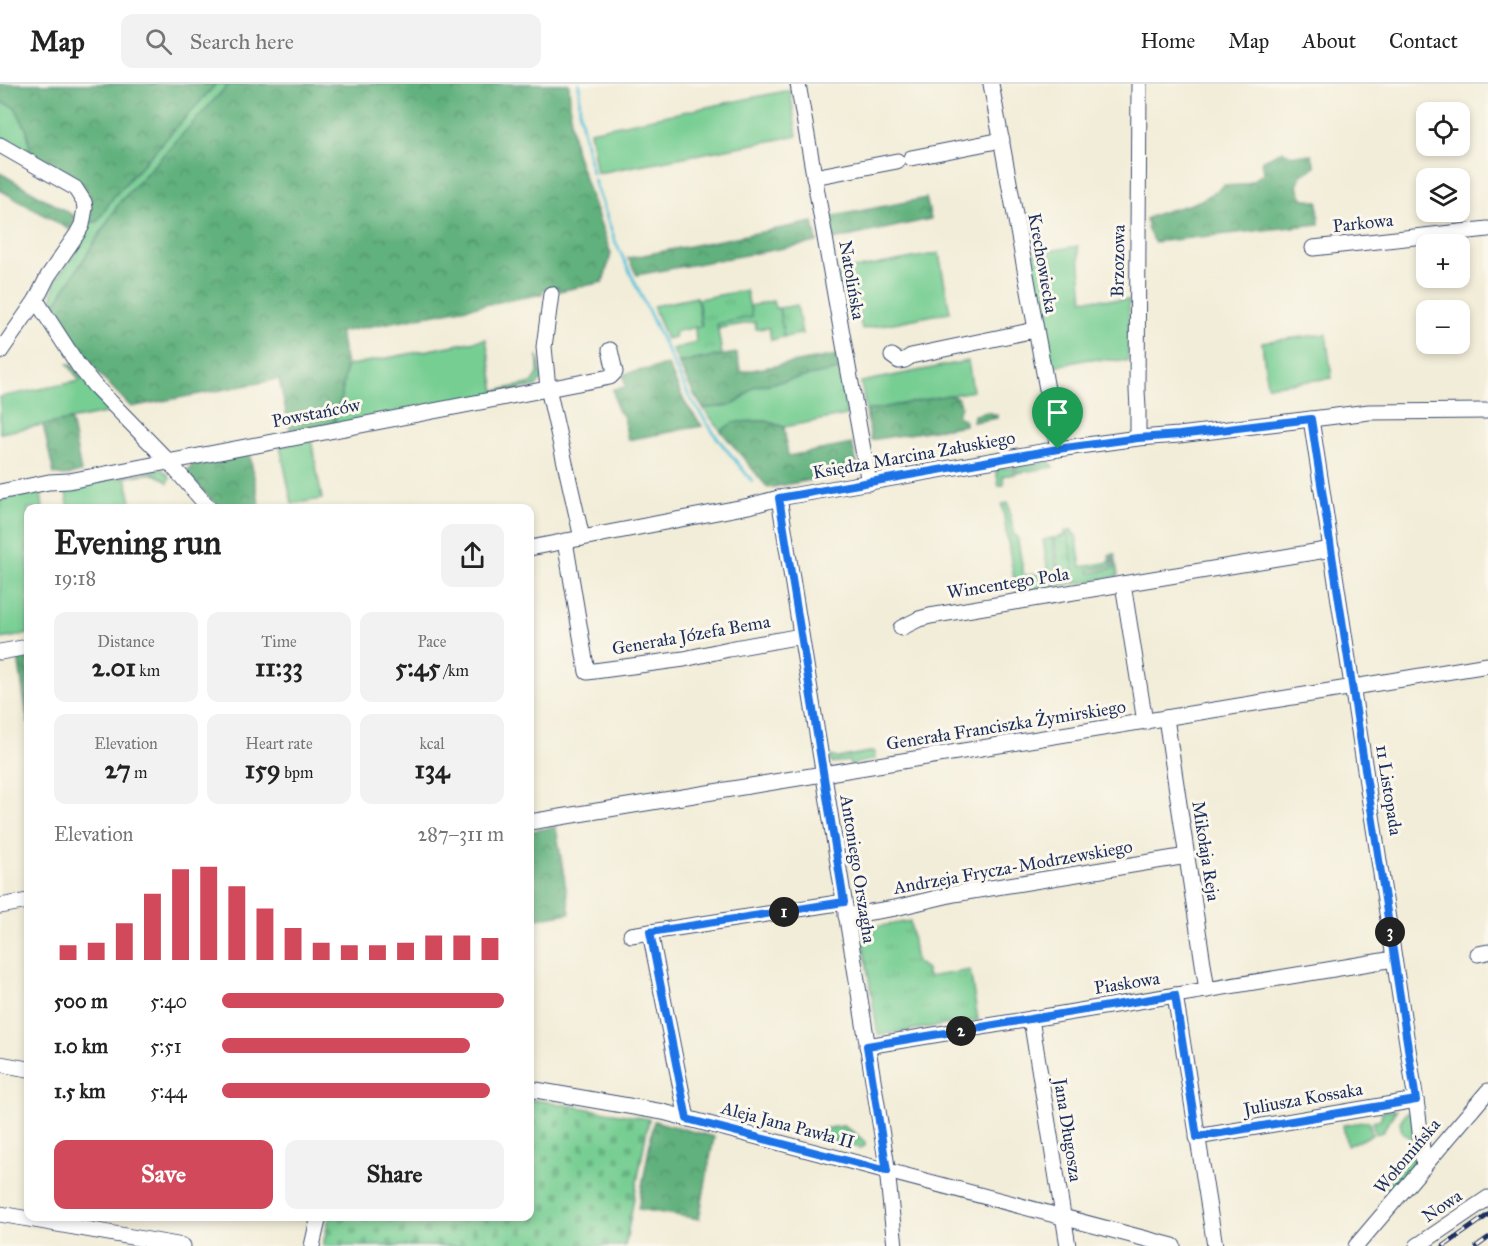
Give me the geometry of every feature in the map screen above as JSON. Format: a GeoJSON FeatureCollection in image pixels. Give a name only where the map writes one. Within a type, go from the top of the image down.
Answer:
{"type":"FeatureCollection","features":[{"type":"Feature","properties":{"kind":"street","name":"Natolińska"},"geometry":{"type":"LineString","coordinates":[[798,84],[869,483]]}},
{"type":"Feature","properties":{"kind":"street","name":"Krechowiecka"},"geometry":{"type":"LineString","coordinates":[[991,84],[1058,449]]}},
{"type":"Feature","properties":{"kind":"street","name":"Brzozowa"},"geometry":{"type":"LineString","coordinates":[[1138,438],[1139,84]]}},
{"type":"Feature","properties":{"kind":"street"},"geometry":{"type":"LineString","coordinates":[[814,177],[1002,140]]}},
{"type":"Feature","properties":{"kind":"street"},"geometry":{"type":"LineString","coordinates":[[0,145],[75,188],[84,202],[84,215],[77,234],[0,352]]}},
{"type":"Feature","properties":{"kind":"street","name":"Parkowa"},"geometry":{"type":"LineString","coordinates":[[1313,248],[1488,230]]}},
{"type":"Feature","properties":{"kind":"street"},"geometry":{"type":"LineString","coordinates":[[551,294],[544,347],[548,388],[582,538]]}},
{"type":"Feature","properties":{"kind":"street"},"geometry":{"type":"LineString","coordinates":[[36,300],[78,365],[94,385],[168,461],[206,504]]}},
{"type":"Feature","properties":{"kind":"street"},"geometry":{"type":"LineString","coordinates":[[892,356],[899,361],[905,360],[911,356],[1035,330]]}},
{"type":"Feature","properties":{"kind":"street","name":"Powstańców"},"geometry":{"type":"LineString","coordinates":[[0,492],[610,377],[615,372],[610,350]]}},
{"type":"Feature","properties":{"kind":"street","name":"Księdza Marcina Załuskiego"},"geometry":{"type":"LineString","coordinates":[[534,547],[749,506],[779,498],[1058,449],[1369,412],[1488,411]]}},
{"type":"Feature","properties":{"kind":"street","name":"11 Listopada"},"geometry":{"type":"LineString","coordinates":[[1311,419],[1416,1100],[1424,1167]]}},
{"type":"Feature","properties":{"kind":"street","name":"Antoniego Orszagha"},"geometry":{"type":"LineString","coordinates":[[779,498],[887,1171],[895,1246]]}},
{"type":"Feature","properties":{"kind":"street","name":"Generała Józefa Bema"},"geometry":{"type":"LineString","coordinates":[[565,541],[587,672],[684,659],[729,648],[801,636]]}},
{"type":"Feature","properties":{"kind":"street","name":"Wincentego Pola"},"geometry":{"type":"LineString","coordinates":[[901,628],[930,615],[1332,549]]}},
{"type":"Feature","properties":{"kind":"street"},"geometry":{"type":"LineString","coordinates":[[1123,584],[1145,722]]}},
{"type":"Feature","properties":{"kind":"street"},"geometry":{"type":"LineString","coordinates":[[0,652],[24,648]]}},
{"type":"Feature","properties":{"kind":"street","name":"Generała Franciszka Żymirskiego"},"geometry":{"type":"LineString","coordinates":[[534,821],[1488,665]]}},
{"type":"Feature","properties":{"kind":"street","name":"Mikołaja Reja"},"geometry":{"type":"LineString","coordinates":[[1166,718],[1207,990]]}},
{"type":"Feature","properties":{"kind":"street","name":"Andrzeja Frycza-Modrzewskiego"},"geometry":{"type":"LineString","coordinates":[[631,935],[845,909],[895,909],[954,894],[1187,856]]}},
{"type":"Feature","properties":{"kind":"street"},"geometry":{"type":"LineString","coordinates":[[0,906],[24,902]]}},
{"type":"Feature","properties":{"kind":"street"},"geometry":{"type":"LineString","coordinates":[[650,932],[687,1119]]}},
{"type":"Feature","properties":{"kind":"street","name":"Piaskowa"},"geometry":{"type":"LineString","coordinates":[[867,1046],[1394,959]]}},
{"type":"Feature","properties":{"kind":"street"},"geometry":{"type":"LineString","coordinates":[[1175,995],[1215,1246]]}},
{"type":"Feature","properties":{"kind":"street","name":"Jana Długosza"},"geometry":{"type":"LineString","coordinates":[[1031,1019],[1068,1246]]}},
{"type":"Feature","properties":{"kind":"street"},"geometry":{"type":"LineString","coordinates":[[0,1064],[24,1068]]}},
{"type":"Feature","properties":{"kind":"street","name":"Aleja Jana Pawła II"},"geometry":{"type":"LineString","coordinates":[[534,1090],[650,1109],[1173,1246]]}},
{"type":"Feature","properties":{"kind":"street","name":"Wołomińska"},"geometry":{"type":"LineString","coordinates":[[1356,1246],[1488,1091]]}},
{"type":"Feature","properties":{"kind":"street","name":"Juliusza Kossaka"},"geometry":{"type":"LineString","coordinates":[[1197,1137],[1416,1100]]}},
{"type":"Feature","properties":{"kind":"street"},"geometry":{"type":"LineString","coordinates":[[1420,1129],[1442,1137],[1450,1136]]}},
{"type":"Feature","properties":{"kind":"street","name":"Nowa"},"geometry":{"type":"LineString","coordinates":[[1417,1246],[1488,1198]]}},
{"type":"Feature","properties":{"kind":"street"},"geometry":{"type":"LineString","coordinates":[[0,1214],[24,1218]]}},
{"type":"Feature","properties":{"kind":"street"},"geometry":{"type":"LineString","coordinates":[[40,1221],[183,1246]]}},
{"type":"Feature","properties":{"kind":"street"},"geometry":{"type":"LineString","coordinates":[[312,1246],[318,1221]]}},
{"type":"Feature","properties":{"kind":"green space"},"geometry":{"type":"Polygon","coordinates":[[[0,84],[216,84],[114,196],[97,222],[90,222],[90,198],[82,184],[31,155],[27,131],[15,107],[0,102],[0,84]]]}},
{"type":"Feature","properties":{"kind":"green space"},"geometry":{"type":"Polygon","coordinates":[[[216,84],[229,84],[120,202],[52,309],[55,280],[82,244],[90,222],[97,222],[114,196],[216,84]]]}},
{"type":"Feature","properties":{"kind":"green space"},"geometry":{"type":"Polygon","coordinates":[[[229,84],[569,84],[571,123],[576,153],[611,254],[603,282],[559,291],[558,287],[543,290],[542,294],[340,332],[346,366],[341,401],[333,426],[295,434],[290,430],[279,379],[131,407],[76,348],[52,309],[120,202],[229,84]]]}},
{"type":"Feature","properties":{"kind":"green space"},"geometry":{"type":"Polygon","coordinates":[[[790,90],[797,136],[597,173],[590,131],[790,90]]]}},
{"type":"Feature","properties":{"kind":"green space"},"geometry":{"type":"Polygon","coordinates":[[[0,102],[15,107],[27,131],[31,155],[0,137],[0,102]]]}},
{"type":"Feature","properties":{"kind":"green space"},"geometry":{"type":"Polygon","coordinates":[[[1282,151],[1292,155],[1312,155],[1315,167],[1301,175],[1297,186],[1303,198],[1318,202],[1319,224],[1154,242],[1146,219],[1200,200],[1224,185],[1236,186],[1251,182],[1264,172],[1262,161],[1282,151]]]}},
{"type":"Feature","properties":{"kind":"green space"},"geometry":{"type":"Polygon","coordinates":[[[0,173],[76,217],[70,230],[0,190],[0,173]]]}},
{"type":"Feature","properties":{"kind":"green space"},"geometry":{"type":"Polygon","coordinates":[[[926,198],[931,219],[832,240],[828,217],[926,198]]]}},
{"type":"Feature","properties":{"kind":"green space"},"geometry":{"type":"Polygon","coordinates":[[[813,222],[817,242],[637,275],[628,258],[813,222]]]}},
{"type":"Feature","properties":{"kind":"green space"},"geometry":{"type":"Polygon","coordinates":[[[1078,246],[1083,299],[1129,300],[1128,361],[1089,359],[1051,367],[1029,254],[1078,246]]]}},
{"type":"Feature","properties":{"kind":"green space"},"geometry":{"type":"Polygon","coordinates":[[[939,253],[950,312],[862,329],[855,297],[843,299],[837,272],[939,253]]]}},
{"type":"Feature","properties":{"kind":"green space"},"geometry":{"type":"Polygon","coordinates":[[[746,290],[752,317],[717,324],[722,355],[679,362],[672,349],[696,343],[695,328],[702,326],[698,299],[746,290]]]}},
{"type":"Feature","properties":{"kind":"green space"},"geometry":{"type":"Polygon","coordinates":[[[697,297],[701,326],[674,332],[675,337],[666,339],[653,306],[697,297]]]}},
{"type":"Feature","properties":{"kind":"green space"},"geometry":{"type":"Polygon","coordinates":[[[773,301],[775,308],[779,308],[784,337],[771,340],[769,328],[756,329],[755,322],[718,330],[717,324],[751,317],[749,306],[773,301]]]}},
{"type":"Feature","properties":{"kind":"green space"},"geometry":{"type":"Polygon","coordinates":[[[797,305],[802,334],[784,337],[779,308],[797,305]]]}},
{"type":"Feature","properties":{"kind":"green space"},"geometry":{"type":"Polygon","coordinates":[[[1326,334],[1332,378],[1267,386],[1262,342],[1326,334]]]}},
{"type":"Feature","properties":{"kind":"green space"},"geometry":{"type":"Polygon","coordinates":[[[486,339],[495,391],[532,383],[538,374],[538,355],[542,379],[536,386],[333,426],[341,401],[346,366],[486,339]]]}},
{"type":"Feature","properties":{"kind":"green space"},"geometry":{"type":"Polygon","coordinates":[[[736,353],[741,372],[836,355],[839,370],[753,387],[736,403],[703,408],[678,363],[736,353]]]}},
{"type":"Feature","properties":{"kind":"green space"},"geometry":{"type":"Polygon","coordinates":[[[968,361],[973,391],[866,411],[861,382],[968,361]]]}},
{"type":"Feature","properties":{"kind":"green space"},"geometry":{"type":"Polygon","coordinates":[[[68,364],[71,364],[111,412],[0,433],[0,397],[80,381],[68,364]]]}},
{"type":"Feature","properties":{"kind":"green space"},"geometry":{"type":"Polygon","coordinates":[[[668,365],[685,403],[702,426],[628,440],[623,415],[617,410],[613,389],[626,387],[623,374],[668,365]]]}},
{"type":"Feature","properties":{"kind":"green space"},"geometry":{"type":"Polygon","coordinates":[[[839,370],[847,415],[784,427],[766,421],[734,422],[721,431],[703,408],[737,403],[753,387],[839,370]]]}},
{"type":"Feature","properties":{"kind":"green space"},"geometry":{"type":"Polygon","coordinates":[[[948,395],[958,398],[961,406],[957,415],[965,421],[965,425],[871,440],[866,411],[948,395]]]}},
{"type":"Feature","properties":{"kind":"green space"},"geometry":{"type":"Polygon","coordinates":[[[988,412],[997,415],[997,418],[973,422],[974,415],[988,412]]]}},
{"type":"Feature","properties":{"kind":"green space"},"geometry":{"type":"Polygon","coordinates":[[[71,420],[81,472],[64,476],[54,474],[43,425],[71,420]]]}},
{"type":"Feature","properties":{"kind":"green space"},"geometry":{"type":"Polygon","coordinates":[[[766,421],[784,427],[788,456],[852,444],[857,464],[856,470],[768,488],[721,431],[734,422],[766,421]]]}},
{"type":"Feature","properties":{"kind":"green space"},"geometry":{"type":"Polygon","coordinates":[[[311,439],[322,499],[292,504],[280,446],[311,439]]]}},
{"type":"Feature","properties":{"kind":"green space"},"geometry":{"type":"Polygon","coordinates":[[[249,451],[259,504],[215,504],[189,476],[188,470],[192,464],[249,451]]]}},
{"type":"Feature","properties":{"kind":"green space"},"geometry":{"type":"Polygon","coordinates":[[[1048,462],[1053,467],[1017,473],[1016,467],[1048,462]]]}},
{"type":"Feature","properties":{"kind":"green space"},"geometry":{"type":"Polygon","coordinates":[[[1014,468],[1015,474],[1003,476],[1004,485],[999,486],[996,469],[1014,468]]]}},
{"type":"Feature","properties":{"kind":"green space"},"geometry":{"type":"Polygon","coordinates":[[[162,469],[170,477],[168,483],[154,474],[126,477],[131,504],[68,504],[65,488],[162,469]]]}},
{"type":"Feature","properties":{"kind":"green space"},"geometry":{"type":"Polygon","coordinates":[[[37,492],[41,493],[42,504],[24,504],[24,635],[0,639],[0,499],[37,492]]]}},
{"type":"Feature","properties":{"kind":"green space"},"geometry":{"type":"Polygon","coordinates":[[[1008,503],[1024,576],[1048,572],[1043,540],[1052,538],[1058,577],[1063,576],[1064,580],[1070,579],[1071,584],[1016,593],[1002,504],[1008,503]]]}},
{"type":"Feature","properties":{"kind":"green space"},"geometry":{"type":"Polygon","coordinates":[[[1072,530],[1073,535],[1076,534],[1081,567],[1110,562],[1109,555],[1111,555],[1113,566],[1089,570],[1090,573],[1114,568],[1113,554],[1115,554],[1118,576],[1074,584],[1072,572],[1060,573],[1054,538],[1063,536],[1065,532],[1072,530]]]}},
{"type":"Feature","properties":{"kind":"green space"},"geometry":{"type":"Polygon","coordinates":[[[1068,535],[1074,571],[1060,573],[1054,538],[1068,535]]]}},
{"type":"Feature","properties":{"kind":"green space"},"geometry":{"type":"Polygon","coordinates":[[[24,656],[24,697],[18,657],[24,656]]]}},
{"type":"Feature","properties":{"kind":"green space"},"geometry":{"type":"Polygon","coordinates":[[[874,751],[875,759],[850,765],[849,761],[832,763],[830,760],[830,756],[838,758],[874,751]]]}},
{"type":"Feature","properties":{"kind":"green space"},"geometry":{"type":"Polygon","coordinates":[[[556,827],[570,913],[534,919],[534,830],[556,827]]]}},
{"type":"Feature","properties":{"kind":"green space"},"geometry":{"type":"Polygon","coordinates":[[[910,921],[916,962],[926,969],[928,977],[970,970],[978,1020],[878,1035],[861,929],[910,921]]]}},
{"type":"Feature","properties":{"kind":"green space"},"geometry":{"type":"Polygon","coordinates":[[[534,1100],[649,1119],[625,1246],[323,1246],[328,1221],[534,1221],[534,1100]]]}},
{"type":"Feature","properties":{"kind":"green space"},"geometry":{"type":"Polygon","coordinates":[[[1396,1110],[1382,1132],[1376,1134],[1373,1121],[1381,1119],[1382,1111],[1396,1110]]]}},
{"type":"Feature","properties":{"kind":"green space"},"geometry":{"type":"Polygon","coordinates":[[[1411,1111],[1414,1130],[1411,1139],[1402,1132],[1400,1122],[1405,1114],[1411,1111]]]}},
{"type":"Feature","properties":{"kind":"green space"},"geometry":{"type":"Polygon","coordinates":[[[654,1121],[714,1137],[699,1219],[638,1209],[654,1121]]]}},
{"type":"Feature","properties":{"kind":"green space"},"geometry":{"type":"Polygon","coordinates":[[[1369,1121],[1372,1135],[1347,1146],[1343,1125],[1369,1121]]]}},
{"type":"Feature","properties":{"kind":"green space"},"geometry":{"type":"Polygon","coordinates":[[[843,1126],[865,1142],[865,1146],[860,1148],[823,1138],[821,1132],[823,1129],[843,1126]]]}},
{"type":"Feature","properties":{"kind":"green space"},"geometry":{"type":"Polygon","coordinates":[[[1405,1148],[1415,1155],[1411,1168],[1403,1180],[1398,1182],[1396,1187],[1394,1186],[1392,1192],[1388,1191],[1386,1185],[1388,1175],[1405,1155],[1402,1152],[1405,1148]]]}},
{"type":"Feature","properties":{"kind":"waterway"},"geometry":{"type":"LineString","coordinates":[[579,84],[580,114],[592,173]]}},
{"type":"Feature","properties":{"kind":"waterway"},"geometry":{"type":"LineString","coordinates":[[594,180],[615,241],[690,398],[718,439],[752,481]]}},
{"type":"Feature","properties":{"kind":"railway"},"geometry":{"type":"LineString","coordinates":[[1444,1246],[1488,1215]]}},
{"type":"Feature","properties":{"kind":"railway"},"geometry":{"type":"LineString","coordinates":[[1477,1246],[1488,1238]]}},
{"type":"Feature","properties":{"kind":"route"},"geometry":{"type":"LineString","coordinates":[[1311,419],[1416,1100],[1197,1137],[1175,995],[867,1046],[887,1171],[687,1119],[650,932],[844,902],[779,498],[1058,449],[1311,419]]}}]}
